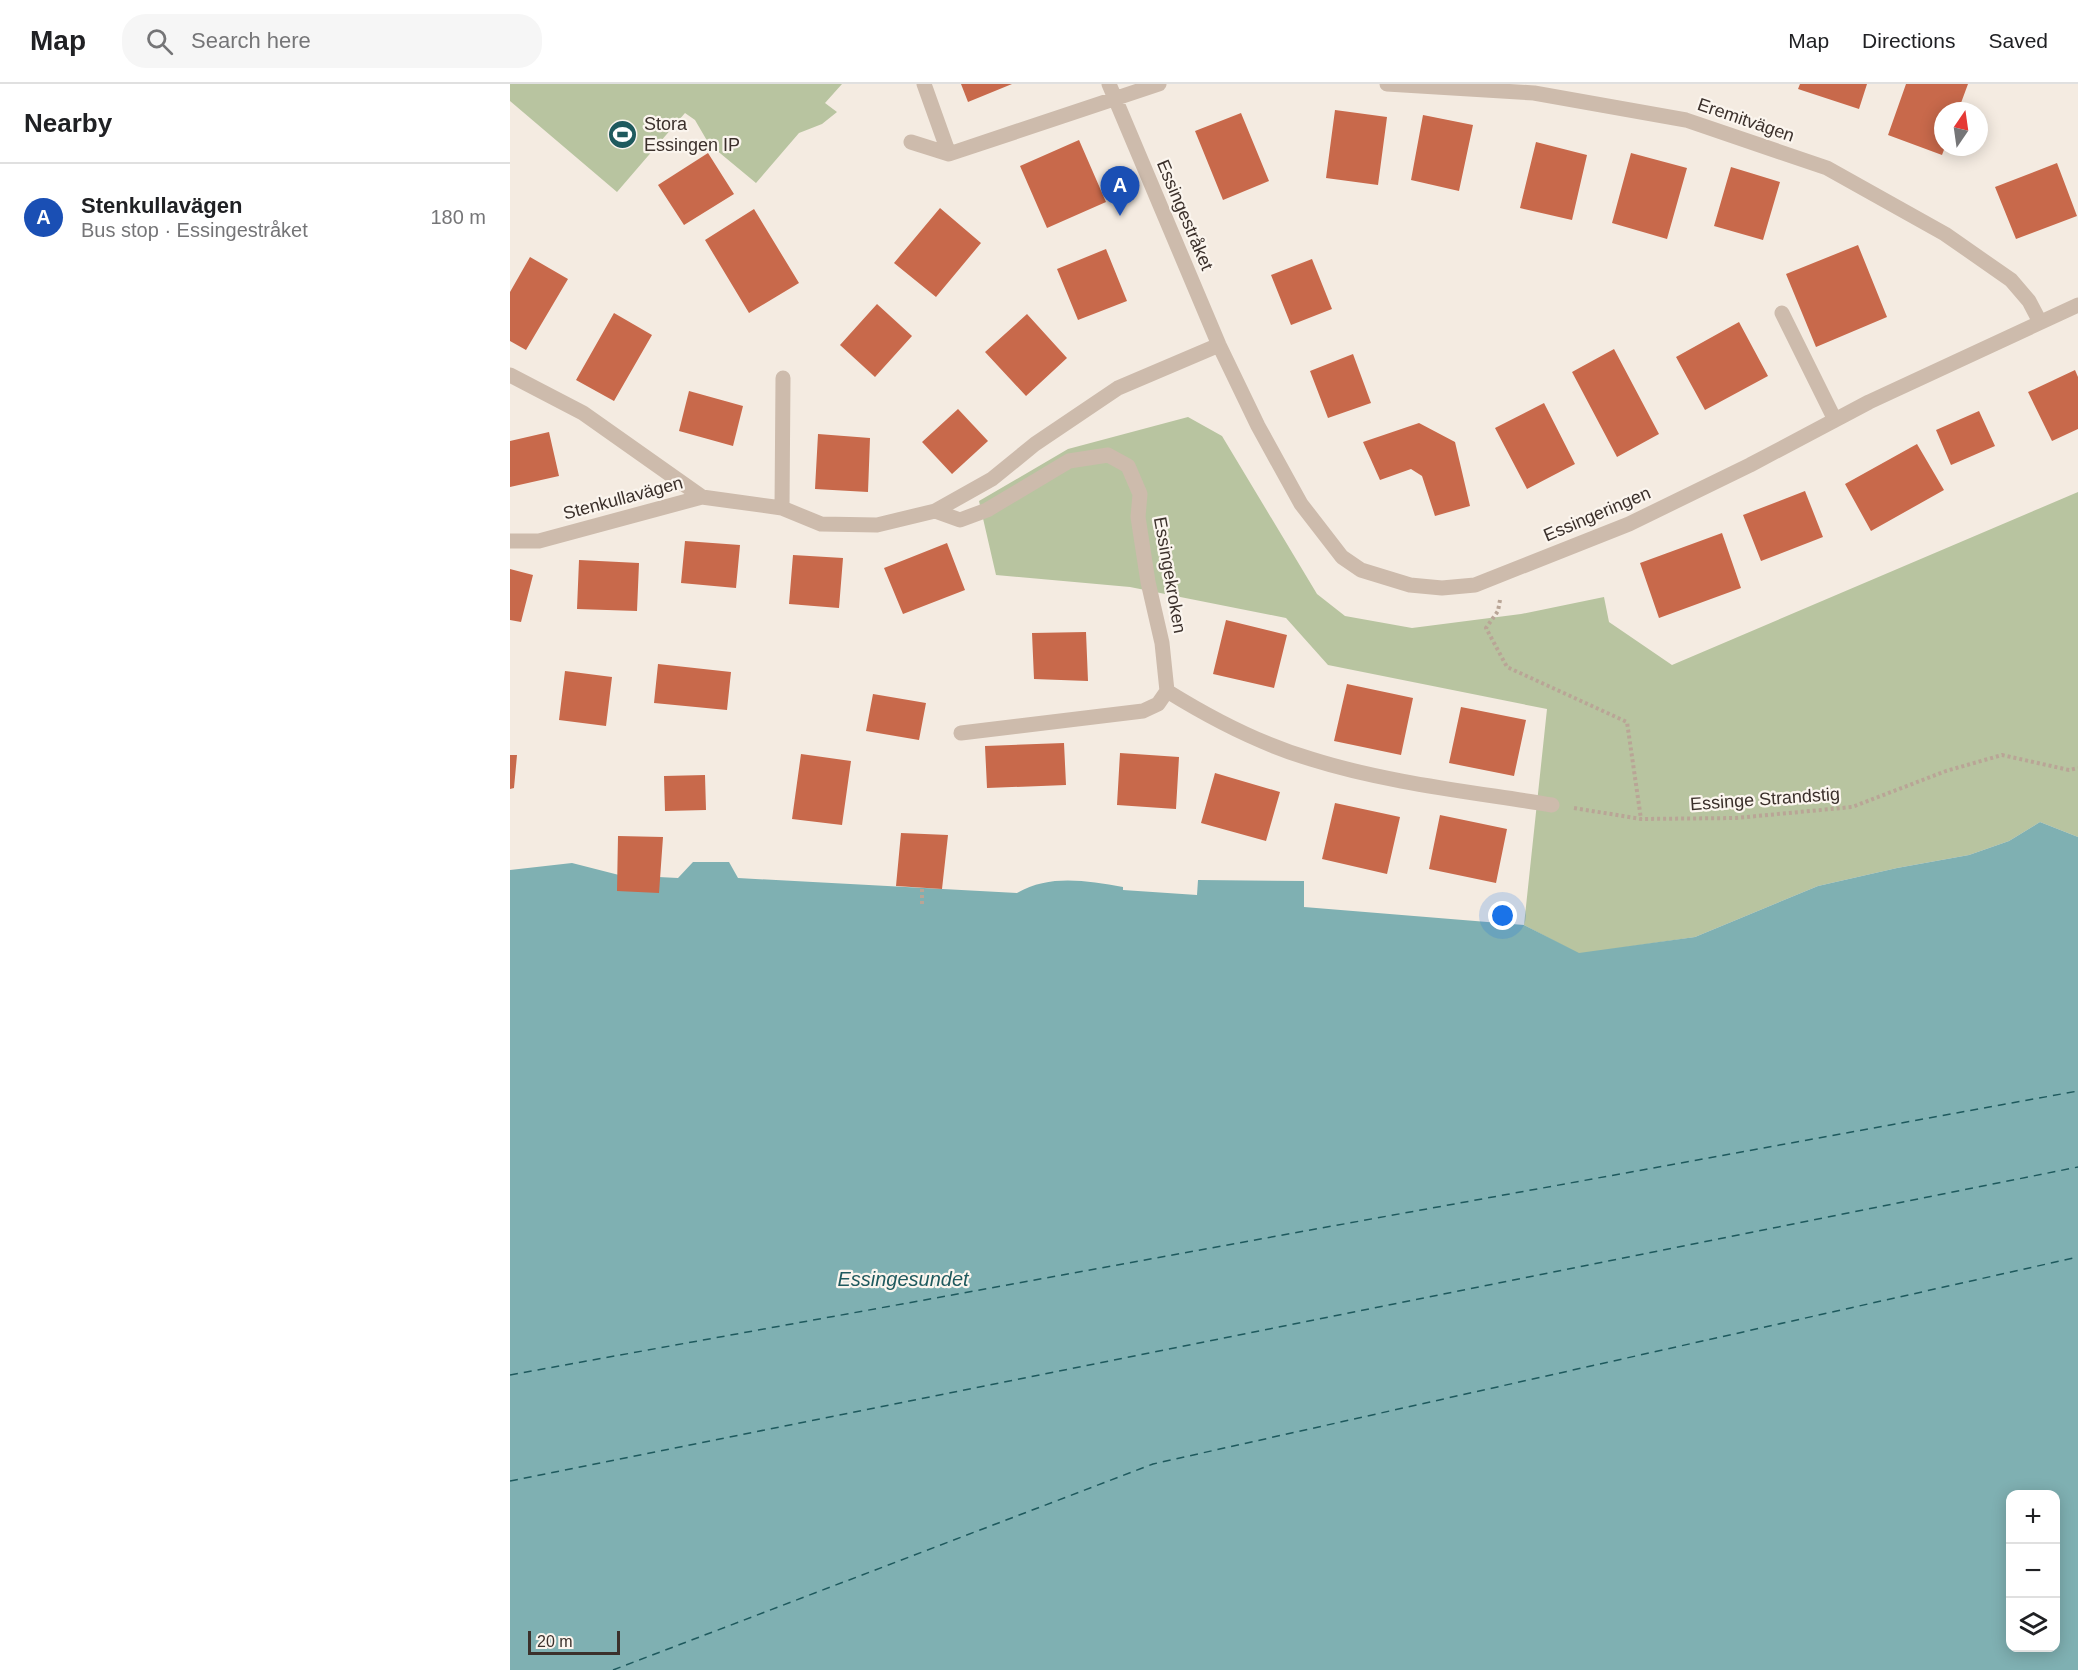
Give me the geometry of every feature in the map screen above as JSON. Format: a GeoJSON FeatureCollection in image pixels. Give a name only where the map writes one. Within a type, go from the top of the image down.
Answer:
{"type":"FeatureCollection","features":[{"type":"Feature","properties":{"kind":"street"},"geometry":{"type":"LineString","coordinates":[[924,84],[949,154]]}},
{"type":"Feature","properties":{"kind":"street","name":"Essingestråket"},"geometry":{"type":"LineString","coordinates":[[1109,84],[1219,345]]}},
{"type":"Feature","properties":{"kind":"street"},"geometry":{"type":"LineString","coordinates":[[911,142],[949,154],[1158,84]]}},
{"type":"Feature","properties":{"kind":"street","name":"Eremitvägen"},"geometry":{"type":"LineString","coordinates":[[1387,84],[1534,93],[1686,120],[1827,168],[1945,234],[2011,280],[2029,301],[2040,322]]}},
{"type":"Feature","properties":{"kind":"street","name":"Essingeringen"},"geometry":{"type":"LineString","coordinates":[[1219,345],[1301,504],[1342,557],[1361,570],[1421,586],[1442,588],[1475,585],[1639,519],[1750,465],[1835,420],[2078,305]]}},
{"type":"Feature","properties":{"kind":"street"},"geometry":{"type":"LineString","coordinates":[[1782,313],[1835,420]]}},
{"type":"Feature","properties":{"kind":"street","name":"Stenkullavägen"},"geometry":{"type":"LineString","coordinates":[[510,541],[539,541],[702,497],[782,508],[821,524],[877,525],[935,511],[992,479],[1035,444],[1118,388],[1219,345]]}},
{"type":"Feature","properties":{"kind":"street"},"geometry":{"type":"LineString","coordinates":[[510,375],[583,413],[702,497]]}},
{"type":"Feature","properties":{"kind":"street"},"geometry":{"type":"LineString","coordinates":[[782,508],[783,378]]}},
{"type":"Feature","properties":{"kind":"street","name":"Essingekroken"},"geometry":{"type":"LineString","coordinates":[[935,511],[960,520],[987,510],[1069,460],[1108,455],[1128,466],[1140,494],[1138,517],[1148,582],[1162,643],[1167,691]]}},
{"type":"Feature","properties":{"kind":"street"},"geometry":{"type":"LineString","coordinates":[[961,733],[1143,711],[1158,704],[1167,691],[1211,718],[1311,759],[1414,783],[1552,805]]}},
{"type":"Feature","properties":{"kind":"path"},"geometry":{"type":"LineString","coordinates":[[1486,628],[1507,667],[1627,722],[1641,819]]}},
{"type":"Feature","properties":{"kind":"path","name":"Essinge Strandstig"},"geometry":{"type":"LineString","coordinates":[[1552,805],[1641,819],[1736,818],[1852,807],[1946,771],[2002,755],[2068,770],[2078,768]]}},
{"type":"Feature","properties":{"kind":"path"},"geometry":{"type":"LineString","coordinates":[[922,888],[922,904]]}},
{"type":"Feature","properties":{"kind":"green space"},"geometry":{"type":"Polygon","coordinates":[[[510,84],[842,84],[825,103],[837,112],[822,124],[799,133],[756,183],[709,144],[695,120],[685,113],[617,192],[510,101],[510,84]]]}},
{"type":"Feature","properties":{"kind":"green space"},"geometry":{"type":"Polygon","coordinates":[[[1188,417],[1222,436],[1317,594],[1345,616],[1412,628],[1521,614],[1604,597],[1609,622],[1672,665],[2078,492],[2078,837],[2040,822],[2009,841],[1969,855],[1818,886],[1695,937],[1579,954],[1524,925],[1547,709],[1328,665],[1286,618],[1130,587],[996,575],[979,501],[1068,449],[1188,417]]]}},
{"type":"Feature","properties":{"kind":"water","name":"Essingesundet"},"geometry":{"type":"Polygon","coordinates":[[[2040,822],[2078,837],[2078,1670],[510,1670],[510,870],[572,863],[619,875],[678,878],[693,862],[729,862],[738,878],[1017,893],[1043,883],[1056,881],[1082,881],[1123,887],[1123,890],[1197,895],[1198,880],[1304,881],[1304,907],[1524,925],[1579,953],[1695,937],[1818,886],[1969,855],[2009,841],[2040,822]]]}},
{"type":"Feature","properties":{"kind":"building"},"geometry":{"type":"Polygon","coordinates":[[[961,84],[1012,84],[968,102],[961,84]]]}},
{"type":"Feature","properties":{"kind":"building"},"geometry":{"type":"Polygon","coordinates":[[[1800,84],[1867,84],[1859,109],[1798,89],[1800,84]]]}},
{"type":"Feature","properties":{"kind":"building"},"geometry":{"type":"Polygon","coordinates":[[[1906,84],[1968,84],[1961,102],[1934,102],[1934,152],[1888,135],[1906,84]]]}},
{"type":"Feature","properties":{"kind":"building"},"geometry":{"type":"Polygon","coordinates":[[[1335,110],[1387,117],[1378,185],[1326,178],[1335,110]]]}},
{"type":"Feature","properties":{"kind":"building"},"geometry":{"type":"Polygon","coordinates":[[[1241,113],[1269,181],[1223,200],[1195,131],[1241,113]]]}},
{"type":"Feature","properties":{"kind":"building"},"geometry":{"type":"Polygon","coordinates":[[[1423,115],[1473,125],[1459,191],[1411,180],[1423,115]]]}},
{"type":"Feature","properties":{"kind":"building"},"geometry":{"type":"Polygon","coordinates":[[[1079,140],[1106,202],[1047,228],[1020,166],[1079,140]]]}},
{"type":"Feature","properties":{"kind":"building"},"geometry":{"type":"Polygon","coordinates":[[[1536,142],[1587,155],[1572,220],[1520,208],[1536,142]]]}},
{"type":"Feature","properties":{"kind":"building"},"geometry":{"type":"Polygon","coordinates":[[[708,153],[734,194],[684,225],[658,185],[708,153]]]}},
{"type":"Feature","properties":{"kind":"building"},"geometry":{"type":"Polygon","coordinates":[[[1631,153],[1687,168],[1667,239],[1612,223],[1631,153]]]}},
{"type":"Feature","properties":{"kind":"building"},"geometry":{"type":"Polygon","coordinates":[[[2057,163],[2077,216],[2016,239],[1995,187],[2057,163]]]}},
{"type":"Feature","properties":{"kind":"building"},"geometry":{"type":"Polygon","coordinates":[[[1731,167],[1780,182],[1763,240],[1714,226],[1731,167]]]}},
{"type":"Feature","properties":{"kind":"building"},"geometry":{"type":"Polygon","coordinates":[[[940,208],[981,243],[936,297],[894,263],[940,208]]]}},
{"type":"Feature","properties":{"kind":"building"},"geometry":{"type":"Polygon","coordinates":[[[754,209],[799,283],[749,313],[705,240],[754,209]]]}},
{"type":"Feature","properties":{"kind":"building"},"geometry":{"type":"Polygon","coordinates":[[[1858,245],[1887,317],[1816,347],[1786,274],[1858,245]]]}},
{"type":"Feature","properties":{"kind":"building"},"geometry":{"type":"Polygon","coordinates":[[[1106,249],[1127,301],[1078,320],[1057,269],[1106,249]]]}},
{"type":"Feature","properties":{"kind":"building"},"geometry":{"type":"Polygon","coordinates":[[[530,257],[568,279],[526,350],[510,341],[510,292],[530,257]]]}},
{"type":"Feature","properties":{"kind":"building"},"geometry":{"type":"Polygon","coordinates":[[[1312,259],[1332,309],[1291,325],[1271,275],[1312,259]]]}},
{"type":"Feature","properties":{"kind":"building"},"geometry":{"type":"Polygon","coordinates":[[[877,304],[912,336],[875,377],[840,345],[877,304]]]}},
{"type":"Feature","properties":{"kind":"building"},"geometry":{"type":"Polygon","coordinates":[[[614,313],[652,335],[614,401],[576,380],[614,313]]]}},
{"type":"Feature","properties":{"kind":"building"},"geometry":{"type":"Polygon","coordinates":[[[1027,314],[1067,358],[1026,396],[985,352],[1027,314]]]}},
{"type":"Feature","properties":{"kind":"building"},"geometry":{"type":"Polygon","coordinates":[[[1739,322],[1768,376],[1705,410],[1676,357],[1739,322]]]}},
{"type":"Feature","properties":{"kind":"building"},"geometry":{"type":"Polygon","coordinates":[[[1614,349],[1659,434],[1617,457],[1572,372],[1614,349]]]}},
{"type":"Feature","properties":{"kind":"building"},"geometry":{"type":"Polygon","coordinates":[[[1353,354],[1371,403],[1328,418],[1310,371],[1353,354]]]}},
{"type":"Feature","properties":{"kind":"building"},"geometry":{"type":"Polygon","coordinates":[[[2075,370],[2078,377],[2078,429],[2052,441],[2028,392],[2075,370]]]}},
{"type":"Feature","properties":{"kind":"building"},"geometry":{"type":"Polygon","coordinates":[[[689,391],[743,406],[733,446],[679,431],[689,391]]]}},
{"type":"Feature","properties":{"kind":"building"},"geometry":{"type":"Polygon","coordinates":[[[1544,403],[1575,464],[1527,489],[1495,428],[1544,403]]]}},
{"type":"Feature","properties":{"kind":"building"},"geometry":{"type":"Polygon","coordinates":[[[958,409],[988,441],[952,474],[922,442],[958,409]]]}},
{"type":"Feature","properties":{"kind":"building"},"geometry":{"type":"Polygon","coordinates":[[[1979,411],[1995,446],[1951,465],[1936,430],[1979,411]]]}},
{"type":"Feature","properties":{"kind":"building"},"geometry":{"type":"Polygon","coordinates":[[[1419,423],[1455,442],[1470,506],[1435,516],[1422,476],[1411,469],[1380,480],[1363,442],[1419,423]]]}},
{"type":"Feature","properties":{"kind":"building"},"geometry":{"type":"Polygon","coordinates":[[[549,432],[559,476],[510,487],[510,441],[549,432]]]}},
{"type":"Feature","properties":{"kind":"building"},"geometry":{"type":"Polygon","coordinates":[[[818,434],[870,438],[868,492],[815,489],[818,434]]]}},
{"type":"Feature","properties":{"kind":"building"},"geometry":{"type":"Polygon","coordinates":[[[1917,444],[1944,490],[1871,531],[1845,484],[1917,444]]]}},
{"type":"Feature","properties":{"kind":"building"},"geometry":{"type":"Polygon","coordinates":[[[1805,491],[1823,537],[1761,561],[1743,515],[1805,491]]]}},
{"type":"Feature","properties":{"kind":"building"},"geometry":{"type":"Polygon","coordinates":[[[1722,533],[1741,588],[1659,618],[1640,563],[1722,533]]]}},
{"type":"Feature","properties":{"kind":"building"},"geometry":{"type":"Polygon","coordinates":[[[685,541],[740,545],[736,588],[681,583],[685,541]]]}},
{"type":"Feature","properties":{"kind":"building"},"geometry":{"type":"Polygon","coordinates":[[[947,543],[965,590],[903,614],[884,568],[947,543]]]}},
{"type":"Feature","properties":{"kind":"building"},"geometry":{"type":"Polygon","coordinates":[[[793,555],[843,558],[839,608],[789,604],[793,555]]]}},
{"type":"Feature","properties":{"kind":"building"},"geometry":{"type":"Polygon","coordinates":[[[579,560],[639,563],[637,611],[577,609],[579,560]]]}},
{"type":"Feature","properties":{"kind":"building"},"geometry":{"type":"Polygon","coordinates":[[[510,569],[533,575],[521,622],[510,620],[510,569]]]}},
{"type":"Feature","properties":{"kind":"building"},"geometry":{"type":"Polygon","coordinates":[[[1226,620],[1287,635],[1274,688],[1213,674],[1226,620]]]}},
{"type":"Feature","properties":{"kind":"building"},"geometry":{"type":"Polygon","coordinates":[[[1086,632],[1088,681],[1034,679],[1032,633],[1086,632]]]}},
{"type":"Feature","properties":{"kind":"building"},"geometry":{"type":"Polygon","coordinates":[[[658,664],[731,672],[727,710],[654,703],[658,664]]]}},
{"type":"Feature","properties":{"kind":"building"},"geometry":{"type":"Polygon","coordinates":[[[565,671],[612,677],[606,726],[559,720],[565,671]]]}},
{"type":"Feature","properties":{"kind":"building"},"geometry":{"type":"Polygon","coordinates":[[[1347,684],[1413,698],[1401,755],[1334,741],[1347,684]]]}},
{"type":"Feature","properties":{"kind":"building"},"geometry":{"type":"Polygon","coordinates":[[[873,694],[926,703],[919,740],[866,731],[873,694]]]}},
{"type":"Feature","properties":{"kind":"building"},"geometry":{"type":"Polygon","coordinates":[[[1461,707],[1526,720],[1514,776],[1449,763],[1461,707]]]}},
{"type":"Feature","properties":{"kind":"building"},"geometry":{"type":"Polygon","coordinates":[[[1064,743],[1066,785],[987,788],[985,746],[1064,743]]]}},
{"type":"Feature","properties":{"kind":"building"},"geometry":{"type":"Polygon","coordinates":[[[1120,753],[1179,757],[1176,809],[1117,805],[1120,753]]]}},
{"type":"Feature","properties":{"kind":"building"},"geometry":{"type":"Polygon","coordinates":[[[801,754],[851,761],[842,825],[792,819],[801,754]]]}},
{"type":"Feature","properties":{"kind":"building"},"geometry":{"type":"Polygon","coordinates":[[[510,755],[517,755],[514,788],[510,789],[510,755]]]}},
{"type":"Feature","properties":{"kind":"building"},"geometry":{"type":"Polygon","coordinates":[[[1215,773],[1280,792],[1266,841],[1201,823],[1215,773]]]}},
{"type":"Feature","properties":{"kind":"building"},"geometry":{"type":"Polygon","coordinates":[[[705,775],[706,810],[665,811],[664,776],[705,775]]]}},
{"type":"Feature","properties":{"kind":"building"},"geometry":{"type":"Polygon","coordinates":[[[1335,803],[1400,817],[1387,874],[1322,859],[1335,803]]]}},
{"type":"Feature","properties":{"kind":"building"},"geometry":{"type":"Polygon","coordinates":[[[1440,815],[1507,829],[1496,883],[1429,869],[1440,815]]]}},
{"type":"Feature","properties":{"kind":"building"},"geometry":{"type":"Polygon","coordinates":[[[901,833],[948,835],[942,889],[896,886],[901,833]]]}},
{"type":"Feature","properties":{"kind":"building"},"geometry":{"type":"Polygon","coordinates":[[[618,836],[663,837],[659,893],[617,891],[618,836]]]}},
{"type":"Feature","properties":{"kind":"ferry route"},"geometry":{"type":"LineString","coordinates":[[510,1375],[2078,1091]]}},
{"type":"Feature","properties":{"kind":"ferry route"},"geometry":{"type":"LineString","coordinates":[[510,1481],[2078,1167]]}},
{"type":"Feature","properties":{"kind":"ferry route"},"geometry":{"type":"LineString","coordinates":[[613,1670],[1153,1464],[2078,1257]]}},
{"type":"Feature","properties":{"kind":"place","name":"Stora Essingen IP"},"geometry":{"type":"Point","coordinates":[623,134]}},
{"type":"Feature","properties":{"kind":"place","name":"Stenkullavägen"},"geometry":{"type":"Point","coordinates":[1120,216]}}]}
